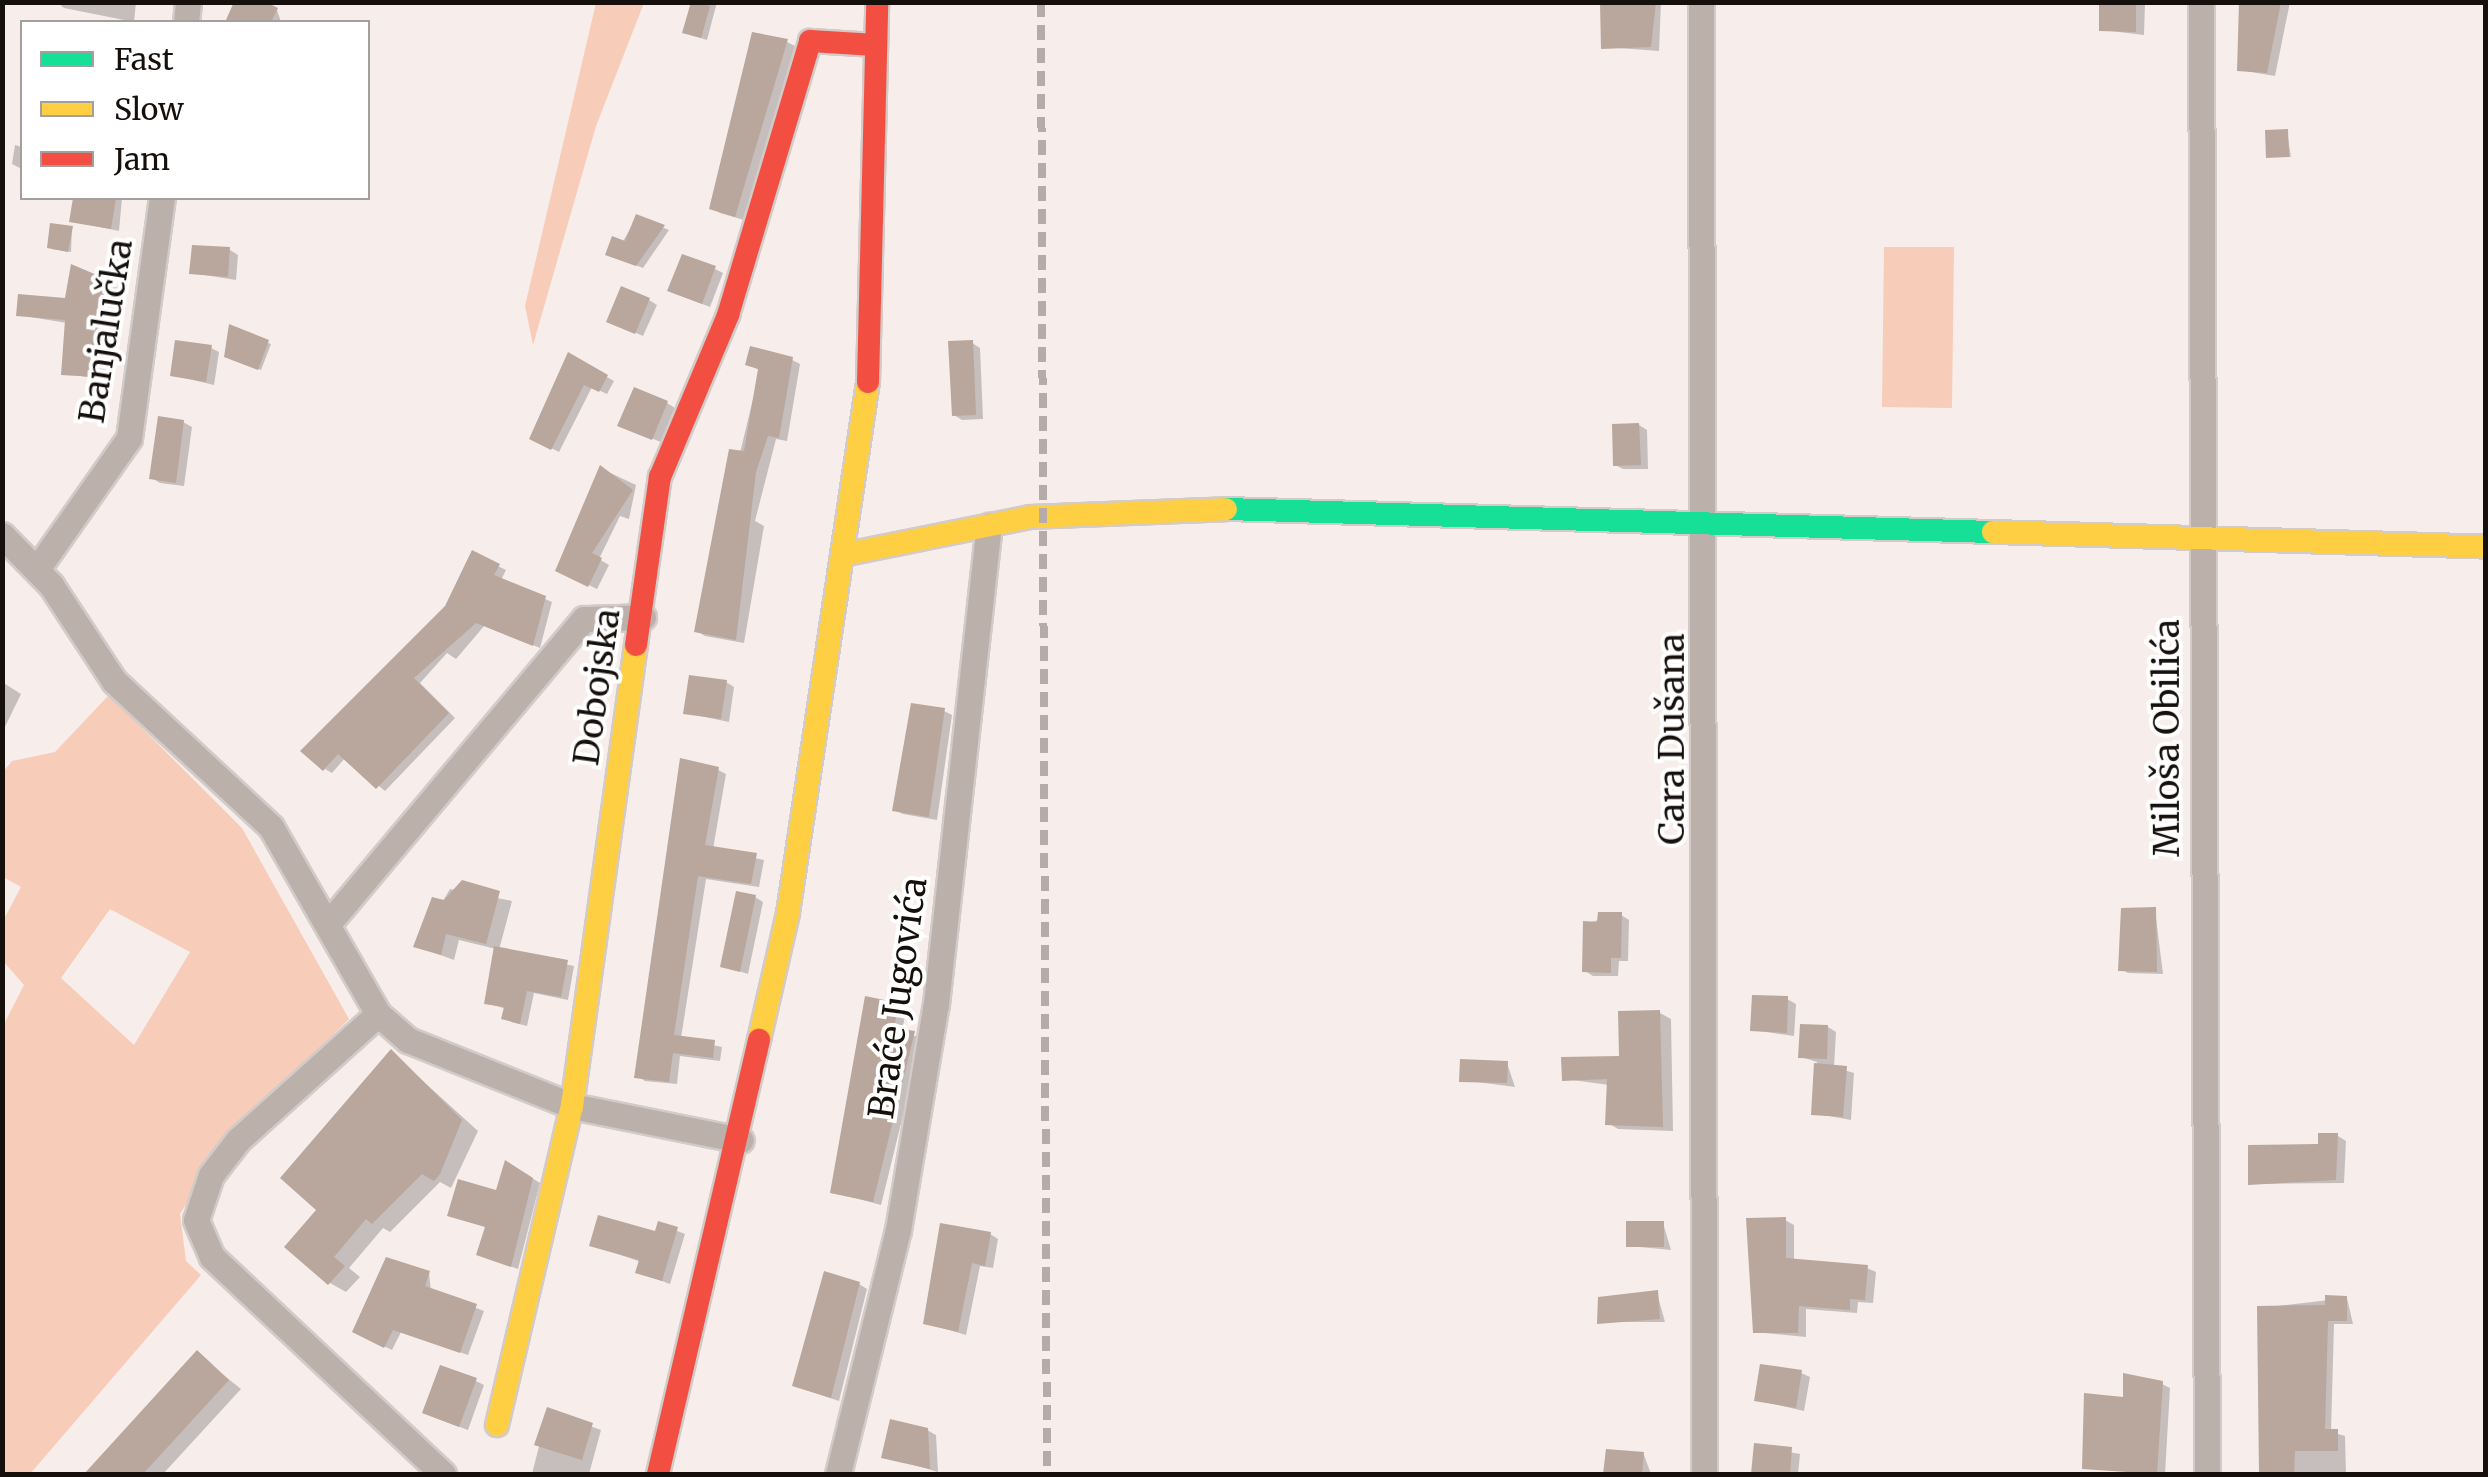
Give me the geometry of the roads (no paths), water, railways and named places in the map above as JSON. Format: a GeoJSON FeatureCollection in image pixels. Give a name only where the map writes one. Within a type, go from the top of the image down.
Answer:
{"type":"FeatureCollection","features":[{"type":"Feature","properties":{"kind":"street"},"geometry":{"type":"LineString","coordinates":[[658,1474],[741,1140],[847,554],[868,387],[878,2]]}},
{"type":"Feature","properties":{"kind":"street","name":"Cara Dušana"},"geometry":{"type":"LineString","coordinates":[[1701,2],[1707,530],[1704,1474]]}},
{"type":"Feature","properties":{"kind":"street","name":"Miloša Obilića"},"geometry":{"type":"LineString","coordinates":[[2201,2],[2207,1474]]}},
{"type":"Feature","properties":{"kind":"street","name":"Dobojska"},"geometry":{"type":"LineString","coordinates":[[497,1424],[572,1106],[660,476],[728,315],[810,41],[876,46]]}},
{"type":"Feature","properties":{"kind":"street","name":"Banjalučka"},"geometry":{"type":"LineString","coordinates":[[37,569],[129,438],[162,200]]}},
{"type":"Feature","properties":{"kind":"street"},"geometry":{"type":"LineString","coordinates":[[847,554],[989,526],[1174,507],[1707,530],[2204,545],[2486,548]]}},
{"type":"Feature","properties":{"kind":"street","name":"Braće Jugovića"},"geometry":{"type":"LineString","coordinates":[[838,1474],[898,1230],[936,1004],[989,526]]}},
{"type":"Feature","properties":{"kind":"street"},"geometry":{"type":"LineString","coordinates":[[2,535],[37,569],[114,681],[271,827],[378,1014],[450,1061],[572,1106],[741,1140]]}},
{"type":"Feature","properties":{"kind":"street"},"geometry":{"type":"LineString","coordinates":[[328,924],[584,619],[643,617]]}},
{"type":"Feature","properties":{"kind":"street"},"geometry":{"type":"LineString","coordinates":[[378,1014],[238,1140],[211,1175],[196,1220],[212,1257],[443,1474]]}},
{"type":"Feature","properties":{"kind":"railway"},"geometry":{"type":"LineString","coordinates":[[1041,2],[1047,1474]]}}]}
